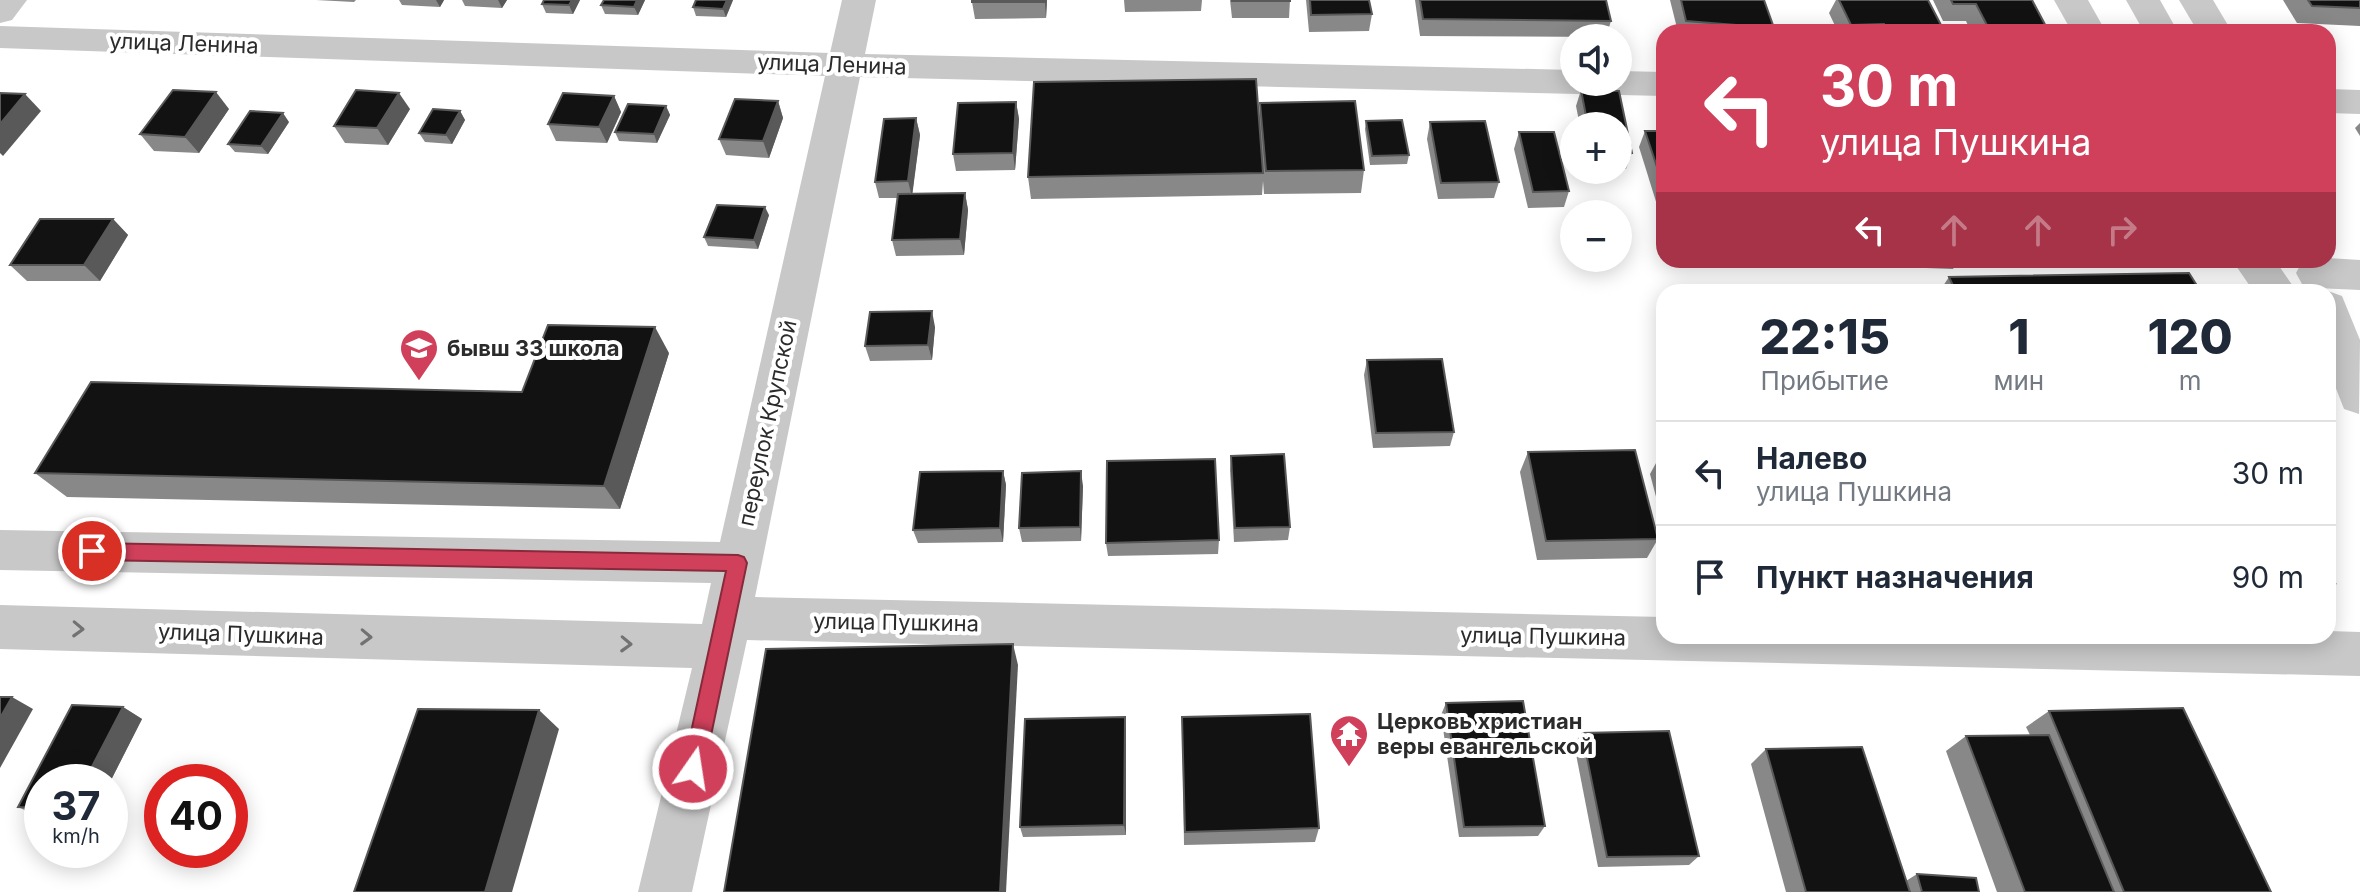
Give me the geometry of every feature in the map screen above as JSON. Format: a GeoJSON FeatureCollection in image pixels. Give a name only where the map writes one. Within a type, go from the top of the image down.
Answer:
{"type":"FeatureCollection","features":[{"type":"Feature","properties":{"kind":"street"},"geometry":{"type":"LineString","coordinates":[[0,12],[10,0]]}},
{"type":"Feature","properties":{"kind":"street","name":"переулок Крупской"},"geometry":{"type":"LineString","coordinates":[[665,892],[724,633],[859,0]]}},
{"type":"Feature","properties":{"kind":"street"},"geometry":{"type":"LineString","coordinates":[[2071,0],[2084,24]]}},
{"type":"Feature","properties":{"kind":"street"},"geometry":{"type":"LineString","coordinates":[[2143,0],[2156,24]]}},
{"type":"Feature","properties":{"kind":"street"},"geometry":{"type":"LineString","coordinates":[[2196,0],[2210,24]]}},
{"type":"Feature","properties":{"kind":"street","name":"улица Ленина"},"geometry":{"type":"LineString","coordinates":[[0,37],[843,65],[1656,84]]}},
{"type":"Feature","properties":{"kind":"street"},"geometry":{"type":"LineString","coordinates":[[2336,101],[2360,102]]}},
{"type":"Feature","properties":{"kind":"street"},"geometry":{"type":"LineString","coordinates":[[2258,268],[2271,284]]}},
{"type":"Feature","properties":{"kind":"street"},"geometry":{"type":"LineString","coordinates":[[2320,283],[2360,275]]}},
{"type":"Feature","properties":{"kind":"street"},"geometry":{"type":"LineString","coordinates":[[2336,329],[2360,398]]}},
{"type":"Feature","properties":{"kind":"street"},"geometry":{"type":"LineString","coordinates":[[2336,367],[2360,398]]}},
{"type":"Feature","properties":{"kind":"street"},"geometry":{"type":"LineString","coordinates":[[0,550],[738,563]]}},
{"type":"Feature","properties":{"kind":"street","name":"улица Пушкина"},"geometry":{"type":"LineString","coordinates":[[0,627],[2360,654]]}},
{"type":"Feature","properties":{"kind":"building"},"geometry":{"type":"Polygon","coordinates":[[[544,0],[572,0],[569,5],[542,4],[544,0]]]}},
{"type":"Feature","properties":{"kind":"building"},"geometry":{"type":"Polygon","coordinates":[[[604,0],[637,0],[634,7],[601,5],[604,0]]]}},
{"type":"Feature","properties":{"kind":"building"},"geometry":{"type":"Polygon","coordinates":[[[696,0],[727,0],[723,9],[693,7],[696,0]]]}},
{"type":"Feature","properties":{"kind":"building"},"geometry":{"type":"Polygon","coordinates":[[[1045,0],[1045,2],[972,2],[1045,0]]]}},
{"type":"Feature","properties":{"kind":"building"},"geometry":{"type":"Polygon","coordinates":[[[1290,0],[1290,1],[1232,1],[1290,0]]]}},
{"type":"Feature","properties":{"kind":"building"},"geometry":{"type":"Polygon","coordinates":[[[1310,0],[1369,0],[1372,14],[1311,15],[1310,0]]]}},
{"type":"Feature","properties":{"kind":"building"},"geometry":{"type":"Polygon","coordinates":[[[1420,0],[1606,0],[1611,21],[1423,19],[1420,0]]]}},
{"type":"Feature","properties":{"kind":"building"},"geometry":{"type":"Polygon","coordinates":[[[1681,0],[1764,0],[1773,24],[1724,24],[1686,21],[1681,0]]]}},
{"type":"Feature","properties":{"kind":"building"},"geometry":{"type":"Polygon","coordinates":[[[1839,0],[1928,0],[1940,24],[1884,24],[1851,24],[1839,0]]]}},
{"type":"Feature","properties":{"kind":"building"},"geometry":{"type":"Polygon","coordinates":[[[1951,0],[2032,0],[2045,24],[1986,24],[1976,4],[1953,4],[1951,0]]]}},
{"type":"Feature","properties":{"kind":"building"},"geometry":{"type":"Polygon","coordinates":[[[2308,0],[2360,0],[2360,8],[2312,6],[2308,0]]]}},
{"type":"Feature","properties":{"kind":"building"},"geometry":{"type":"Polygon","coordinates":[[[1256,79],[1263,173],[1028,177],[1034,82],[1256,79]]]}},
{"type":"Feature","properties":{"kind":"building"},"geometry":{"type":"Polygon","coordinates":[[[173,90],[216,92],[185,137],[140,134],[173,90]]]}},
{"type":"Feature","properties":{"kind":"building"},"geometry":{"type":"Polygon","coordinates":[[[356,90],[399,93],[377,128],[334,126],[356,90]]]}},
{"type":"Feature","properties":{"kind":"building"},"geometry":{"type":"Polygon","coordinates":[[[0,93],[25,94],[0,124],[0,93]]]}},
{"type":"Feature","properties":{"kind":"building"},"geometry":{"type":"Polygon","coordinates":[[[563,93],[614,96],[599,127],[548,124],[563,93]]]}},
{"type":"Feature","properties":{"kind":"building"},"geometry":{"type":"Polygon","coordinates":[[[1582,96],[1620,96],[1623,112],[1585,112],[1582,96]]]}},
{"type":"Feature","properties":{"kind":"building"},"geometry":{"type":"Polygon","coordinates":[[[735,99],[778,101],[763,141],[719,139],[735,99]]]}},
{"type":"Feature","properties":{"kind":"building"},"geometry":{"type":"Polygon","coordinates":[[[1355,101],[1364,170],[1266,171],[1260,103],[1355,101]]]}},
{"type":"Feature","properties":{"kind":"building"},"geometry":{"type":"Polygon","coordinates":[[[1016,102],[1013,153],[953,154],[958,103],[1016,102]]]}},
{"type":"Feature","properties":{"kind":"building"},"geometry":{"type":"Polygon","coordinates":[[[628,104],[666,106],[654,134],[615,132],[628,104]]]}},
{"type":"Feature","properties":{"kind":"building"},"geometry":{"type":"Polygon","coordinates":[[[433,109],[460,111],[446,135],[419,133],[433,109]]]}},
{"type":"Feature","properties":{"kind":"building"},"geometry":{"type":"Polygon","coordinates":[[[250,111],[283,113],[261,146],[228,144],[250,111]]]}},
{"type":"Feature","properties":{"kind":"building"},"geometry":{"type":"Polygon","coordinates":[[[916,118],[908,181],[875,182],[884,119],[916,118]]]}},
{"type":"Feature","properties":{"kind":"building"},"geometry":{"type":"Polygon","coordinates":[[[1402,120],[1409,155],[1372,156],[1366,121],[1402,120]]]}},
{"type":"Feature","properties":{"kind":"building"},"geometry":{"type":"Polygon","coordinates":[[[1485,121],[1499,182],[1441,183],[1430,122],[1485,121]]]}},
{"type":"Feature","properties":{"kind":"building"},"geometry":{"type":"Polygon","coordinates":[[[1645,131],[1656,131],[1656,164],[1645,131]]]}},
{"type":"Feature","properties":{"kind":"building"},"geometry":{"type":"Polygon","coordinates":[[[1519,132],[1554,132],[1560,156],[1560,184],[1567,184],[1569,191],[1533,192],[1519,132]]]}},
{"type":"Feature","properties":{"kind":"building"},"geometry":{"type":"Polygon","coordinates":[[[965,193],[960,239],[892,240],[898,194],[965,193]]]}},
{"type":"Feature","properties":{"kind":"building"},"geometry":{"type":"Polygon","coordinates":[[[717,205],[765,207],[754,240],[704,237],[717,205]]]}},
{"type":"Feature","properties":{"kind":"building"},"geometry":{"type":"Polygon","coordinates":[[[40,219],[113,219],[84,265],[10,265],[40,219]]]}},
{"type":"Feature","properties":{"kind":"building"},"geometry":{"type":"Polygon","coordinates":[[[2189,273],[2196,284],[1952,284],[1949,277],[2189,273]]]}},
{"type":"Feature","properties":{"kind":"building"},"geometry":{"type":"Polygon","coordinates":[[[932,311],[928,345],[865,346],[870,312],[932,311]]]}},
{"type":"Feature","properties":{"kind":"building"},"geometry":{"type":"Polygon","coordinates":[[[548,325],[655,327],[604,486],[35,473],[91,382],[522,392],[548,325]]]}},
{"type":"Feature","properties":{"kind":"building"},"geometry":{"type":"Polygon","coordinates":[[[1442,359],[1454,432],[1376,433],[1367,360],[1442,359]]]}},
{"type":"Feature","properties":{"kind":"building"},"geometry":{"type":"Polygon","coordinates":[[[1635,450],[1656,539],[1546,541],[1528,452],[1635,450]]]}},
{"type":"Feature","properties":{"kind":"building"},"geometry":{"type":"Polygon","coordinates":[[[1284,454],[1290,527],[1235,528],[1231,456],[1284,454]]]}},
{"type":"Feature","properties":{"kind":"building"},"geometry":{"type":"Polygon","coordinates":[[[1215,459],[1219,540],[1106,543],[1107,461],[1215,459]]]}},
{"type":"Feature","properties":{"kind":"building"},"geometry":{"type":"Polygon","coordinates":[[[1003,471],[1000,528],[913,530],[920,472],[1003,471]]]}},
{"type":"Feature","properties":{"kind":"building"},"geometry":{"type":"Polygon","coordinates":[[[1081,471],[1080,527],[1019,528],[1022,473],[1081,471]]]}},
{"type":"Feature","properties":{"kind":"building"},"geometry":{"type":"Polygon","coordinates":[[[1013,644],[1000,892],[724,892],[766,649],[1013,644]]]}},
{"type":"Feature","properties":{"kind":"building"},"geometry":{"type":"Polygon","coordinates":[[[0,697],[12,697],[0,718],[0,697]]]}},
{"type":"Feature","properties":{"kind":"building"},"geometry":{"type":"Polygon","coordinates":[[[1523,701],[1545,826],[1464,827],[1446,703],[1523,701]]]}},
{"type":"Feature","properties":{"kind":"building"},"geometry":{"type":"Polygon","coordinates":[[[72,705],[123,707],[93,764],[41,764],[72,705]]]}},
{"type":"Feature","properties":{"kind":"building"},"geometry":{"type":"Polygon","coordinates":[[[2183,708],[2271,892],[2124,892],[2049,711],[2183,708]]]}},
{"type":"Feature","properties":{"kind":"building"},"geometry":{"type":"Polygon","coordinates":[[[418,709],[539,710],[485,892],[354,892],[418,709]]]}},
{"type":"Feature","properties":{"kind":"building"},"geometry":{"type":"Polygon","coordinates":[[[1310,714],[1319,828],[1185,832],[1182,717],[1310,714]]]}},
{"type":"Feature","properties":{"kind":"building"},"geometry":{"type":"Polygon","coordinates":[[[1125,717],[1124,825],[1020,827],[1025,719],[1125,717]]]}},
{"type":"Feature","properties":{"kind":"building"},"geometry":{"type":"Polygon","coordinates":[[[1669,731],[1699,856],[1607,857],[1582,733],[1669,731]]]}},
{"type":"Feature","properties":{"kind":"building"},"geometry":{"type":"Polygon","coordinates":[[[2049,735],[2114,892],[2025,892],[1966,736],[2049,735]]]}},
{"type":"Feature","properties":{"kind":"building"},"geometry":{"type":"Polygon","coordinates":[[[1862,747],[1910,892],[1806,892],[1766,749],[1862,747]]]}},
{"type":"Feature","properties":{"kind":"building"},"geometry":{"type":"Polygon","coordinates":[[[1917,874],[1976,878],[1979,892],[1922,892],[1917,874]]]}},
{"type":"Feature","properties":{"kind":"place","name":"бывш 33 школа"},"geometry":{"type":"Point","coordinates":[419,382]}},
{"type":"Feature","properties":{"kind":"place","name":"Церковь христиан веры евангельской"},"geometry":{"type":"Point","coordinates":[1349,768]}},
{"type":"Feature","properties":{"kind":"route"},"geometry":{"type":"LineString","coordinates":[[92,551],[738,563],[693,769]]}}]}
